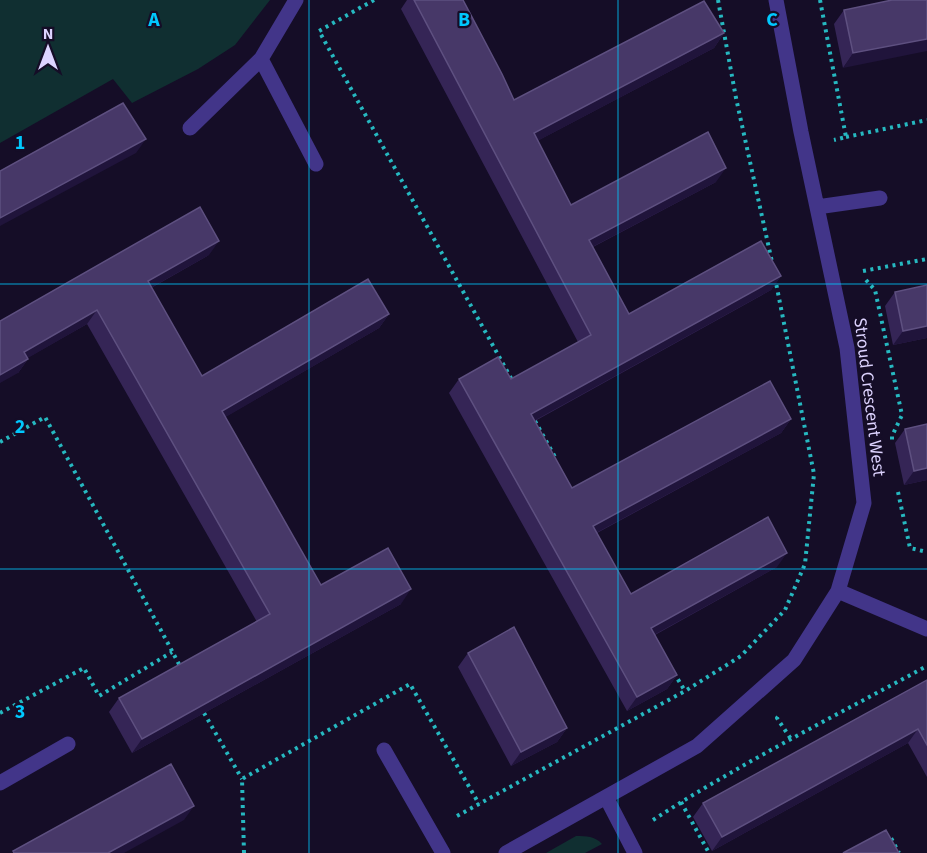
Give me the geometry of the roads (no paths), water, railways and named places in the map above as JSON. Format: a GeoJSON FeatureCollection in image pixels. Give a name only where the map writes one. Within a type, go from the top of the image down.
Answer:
{"type":"FeatureCollection","features":[{"type":"Feature","properties":{"kind":"street"},"geometry":{"type":"LineString","coordinates":[[190,128],[261,59],[296,0]]}},
{"type":"Feature","properties":{"kind":"street","name":"Stroud Crescent West"},"geometry":{"type":"LineString","coordinates":[[506,853],[697,746],[794,660],[838,591],[864,503],[847,348],[801,132],[776,0]]}},
{"type":"Feature","properties":{"kind":"street"},"geometry":{"type":"LineString","coordinates":[[261,59],[316,164]]}},
{"type":"Feature","properties":{"kind":"street"},"geometry":{"type":"LineString","coordinates":[[817,207],[880,198]]}},
{"type":"Feature","properties":{"kind":"street"},"geometry":{"type":"LineString","coordinates":[[838,591],[927,629]]}},
{"type":"Feature","properties":{"kind":"street"},"geometry":{"type":"LineString","coordinates":[[0,783],[68,744]]}},
{"type":"Feature","properties":{"kind":"street"},"geometry":{"type":"LineString","coordinates":[[384,750],[443,853]]}},
{"type":"Feature","properties":{"kind":"street"},"geometry":{"type":"LineString","coordinates":[[606,797],[635,853]]}}]}
